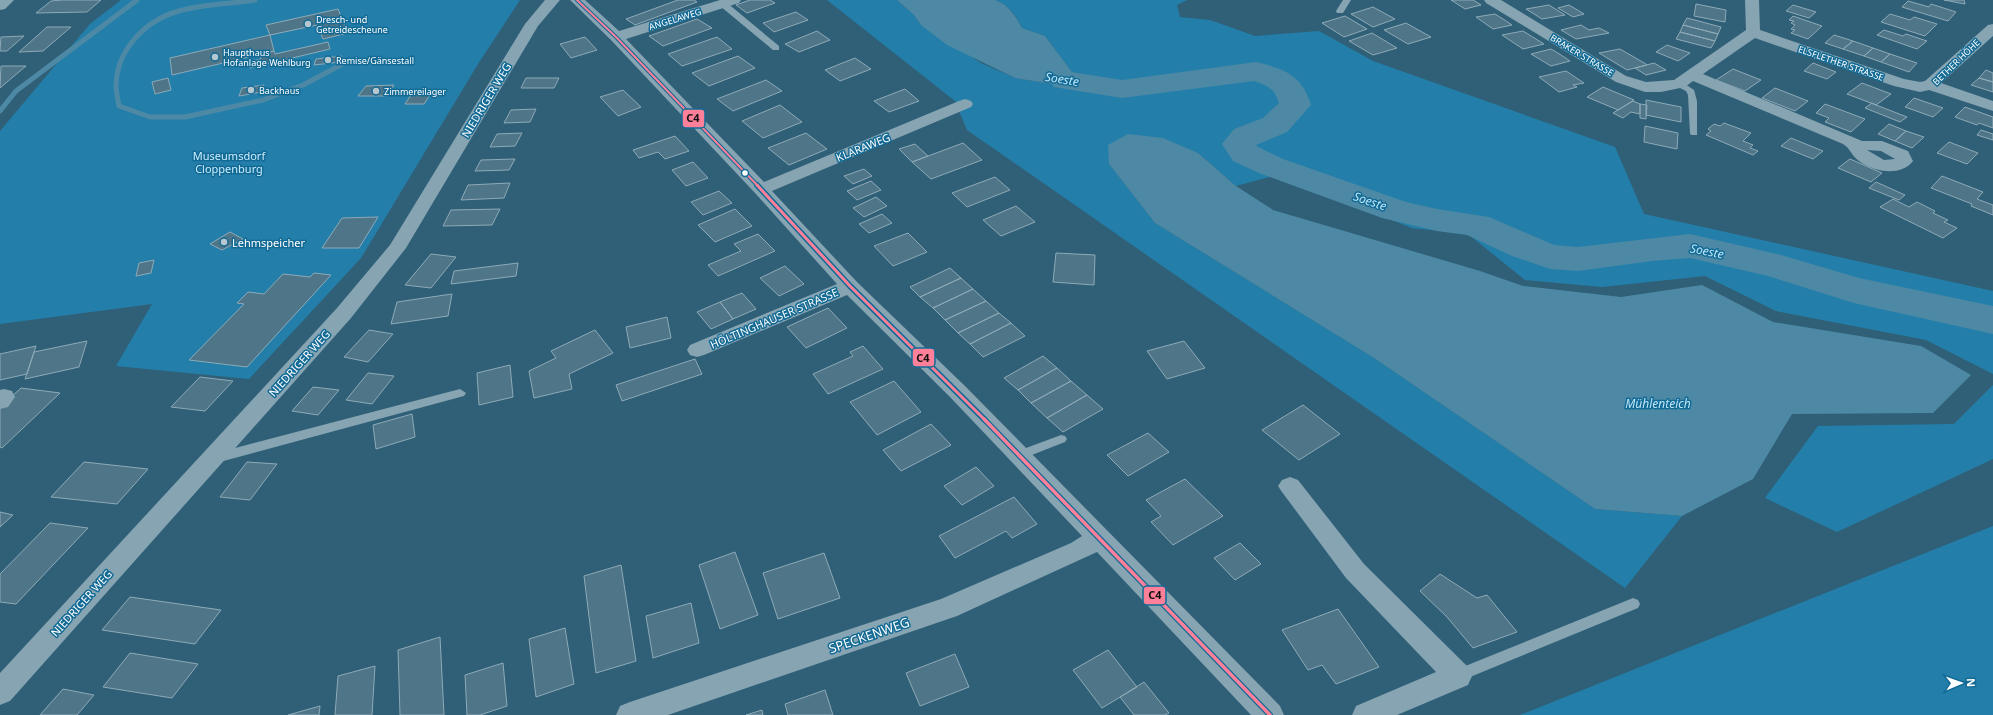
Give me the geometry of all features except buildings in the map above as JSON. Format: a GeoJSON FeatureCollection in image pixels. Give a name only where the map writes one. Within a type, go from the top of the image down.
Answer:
{"type":"FeatureCollection","features":[{"type":"Feature","properties":{"kind":"street"},"geometry":{"type":"LineString","coordinates":[[0,6],[8,0]]}},
{"type":"Feature","properties":{"kind":"street","name":"NIEDRIGER WEG"},"geometry":{"type":"LineString","coordinates":[[0,692],[344,314],[397,248],[532,24],[553,0]]}},
{"type":"Feature","properties":{"kind":"street","name":"HÖLTINGHAUSER STRASSE"},"geometry":{"type":"LineString","coordinates":[[577,0],[616,37],[761,189],[850,286],[1019,455],[1270,715]]}},
{"type":"Feature","properties":{"kind":"street","name":"BRAKER STRASSE"},"geometry":{"type":"LineString","coordinates":[[1491,0],[1621,80],[1645,86],[1662,87],[1686,80]]}},
{"type":"Feature","properties":{"kind":"street"},"geometry":{"type":"LineString","coordinates":[[1752,0],[1753,32],[1699,68],[1686,80],[1860,146]]}},
{"type":"Feature","properties":{"kind":"street","name":"ANGELAWEG"},"geometry":{"type":"LineString","coordinates":[[616,37],[729,2]]}},
{"type":"Feature","properties":{"kind":"street","name":"BETHER HÖHE"},"geometry":{"type":"LineString","coordinates":[[1992,29],[1930,85],[1993,106]]}},
{"type":"Feature","properties":{"kind":"street","name":"ELSFLETHER STRASSE"},"geometry":{"type":"LineString","coordinates":[[1753,32],[1900,83],[1920,87],[1930,85]]}},
{"type":"Feature","properties":{"kind":"street","name":"KLARAWEG"},"geometry":{"type":"LineString","coordinates":[[761,189],[965,104]]}},
{"type":"Feature","properties":{"kind":"street","name":"HÖLTINGHAUSER STRASSE"},"geometry":{"type":"LineString","coordinates":[[698,350],[850,286]]}},
{"type":"Feature","properties":{"kind":"street"},"geometry":{"type":"LineString","coordinates":[[0,398],[4,397],[0,401]]}},
{"type":"Feature","properties":{"kind":"street"},"geometry":{"type":"LineString","coordinates":[[1290,486],[1355,571],[1458,676],[1366,715]]}},
{"type":"Feature","properties":{"kind":"street","name":"SPECKENWEG"},"geometry":{"type":"LineString","coordinates":[[630,715],[948,608],[1080,550],[1100,538]]}},
{"type":"Feature","properties":{"kind":"lane"},"geometry":{"type":"LineString","coordinates":[[1340,11],[1347,0]]}},
{"type":"Feature","properties":{"kind":"lane"},"geometry":{"type":"LineString","coordinates":[[729,2],[776,48]]}},
{"type":"Feature","properties":{"kind":"lane"},"geometry":{"type":"LineString","coordinates":[[1686,80],[1693,98],[1691,122],[1694,133]]}},
{"type":"Feature","properties":{"kind":"lane"},"geometry":{"type":"LineString","coordinates":[[212,459],[460,393]]}},
{"type":"Feature","properties":{"kind":"lane"},"geometry":{"type":"LineString","coordinates":[[1019,455],[1061,439]]}},
{"type":"Feature","properties":{"kind":"lane"},"geometry":{"type":"LineString","coordinates":[[1458,676],[1633,604]]}},
{"type":"Feature","properties":{"kind":"green space","name":"Museumsdorf Cloppenburg"},"geometry":{"type":"Polygon","coordinates":[[[121,0],[520,0],[478,64],[361,258],[249,379],[116,366],[152,304],[0,324],[0,131],[90,24],[121,0]]]}},
{"type":"Feature","properties":{"kind":"green space"},"geometry":{"type":"Polygon","coordinates":[[[827,0],[897,0],[914,15],[921,25],[981,63],[1015,78],[1083,89],[1120,91],[1122,89],[1121,85],[1072,72],[1045,36],[1022,28],[1012,11],[995,0],[1187,0],[1177,5],[1180,17],[1210,20],[1255,36],[1319,31],[1373,61],[1615,147],[1644,214],[1993,291],[1993,374],[1926,340],[1776,311],[1705,276],[1602,287],[1525,280],[1468,234],[1412,228],[1277,175],[1236,186],[1198,153],[1109,164],[1155,223],[1374,358],[1595,509],[1682,516],[1625,588],[967,130],[955,101],[827,0]]]}},
{"type":"Feature","properties":{"kind":"green space"},"geometry":{"type":"Polygon","coordinates":[[[1993,385],[1993,459],[1837,532],[1765,498],[1818,426],[1954,424],[1993,385]]]}},
{"type":"Feature","properties":{"kind":"green space"},"geometry":{"type":"Polygon","coordinates":[[[1993,526],[1993,715],[1520,715],[1993,526]]]}},
{"type":"Feature","properties":{"kind":"water"},"geometry":{"type":"Polygon","coordinates":[[[897,0],[995,0],[1011,11],[1022,28],[1045,36],[1072,72],[1121,85],[1122,89],[1120,91],[1083,89],[1015,78],[947,45],[921,25],[914,15],[897,0]]]}},
{"type":"Feature","properties":{"kind":"water","name":"Mühlenteich"},"geometry":{"type":"Polygon","coordinates":[[[1128,134],[1163,138],[1198,153],[1236,186],[1273,210],[1480,271],[1523,286],[1621,297],[1702,285],[1773,322],[1921,346],[1971,375],[1933,413],[1792,414],[1753,479],[1682,516],[1595,509],[1374,358],[1155,223],[1109,164],[1108,145],[1128,134]]]}},
{"type":"Feature","properties":{"kind":"waterway"},"geometry":{"type":"LineString","coordinates":[[0,111],[16,91],[137,0]]}},
{"type":"Feature","properties":{"kind":"waterway"},"geometry":{"type":"LineString","coordinates":[[255,0],[207,5],[179,11],[155,21],[136,38],[128,48],[122,60],[116,85],[119,106],[150,117],[185,117],[263,100],[303,85],[341,65]]}},
{"type":"Feature","properties":{"kind":"waterway","name":"Soeste"},"geometry":{"type":"LineString","coordinates":[[1065,80],[1122,89],[1256,71],[1279,79],[1291,91],[1295,105],[1275,125],[1246,136],[1239,144],[1245,154],[1271,166],[1395,210],[1437,220],[1476,225],[1525,248],[1550,257],[1578,259],[1652,249],[1690,246],[1726,253],[1781,267],[1854,290],[1993,320]]}},
{"type":"Feature","properties":{"kind":"transit line","name":"C4"},"geometry":{"type":"LineString","coordinates":[[577,0],[616,37],[761,189],[850,286],[958,392],[1270,715]]}},
{"type":"Feature","properties":{"kind":"place","name":"Dresch- und Getreidescheune"},"geometry":{"type":"Point","coordinates":[308,24]}},
{"type":"Feature","properties":{"kind":"place","name":"Haupthaus Hofanlage Wehlburg"},"geometry":{"type":"Point","coordinates":[215,57]}},
{"type":"Feature","properties":{"kind":"place","name":"Remise/Gänsestall"},"geometry":{"type":"Point","coordinates":[328,60]}},
{"type":"Feature","properties":{"kind":"place","name":"Backhaus"},"geometry":{"type":"Point","coordinates":[251,90]}},
{"type":"Feature","properties":{"kind":"place","name":"Zimmereilager"},"geometry":{"type":"Point","coordinates":[376,91]}},
{"type":"Feature","properties":{"kind":"place","name":"Lehmspeicher"},"geometry":{"type":"Point","coordinates":[224,242]}}]}
